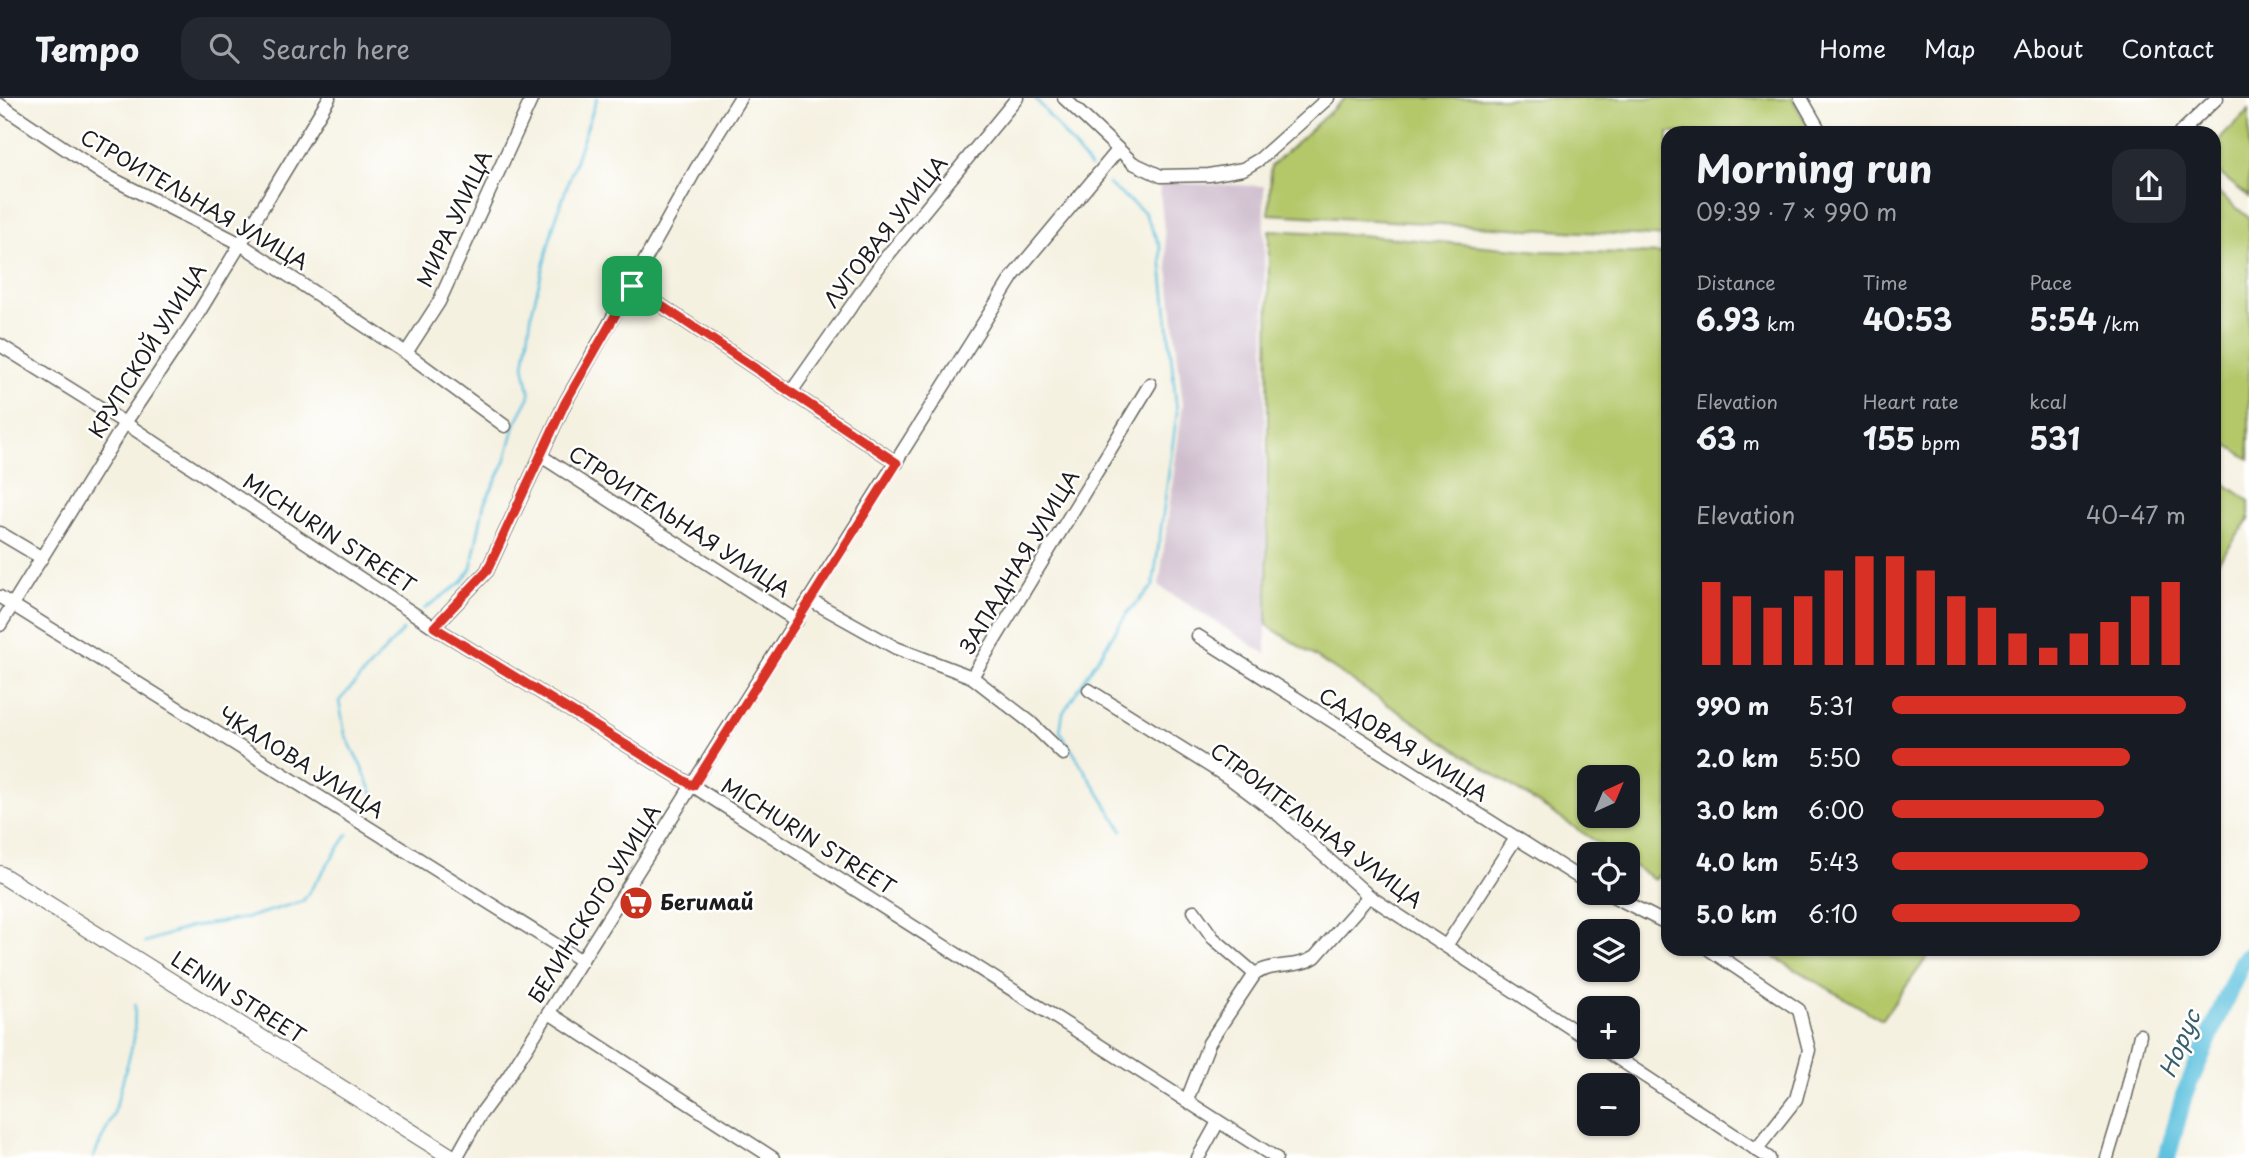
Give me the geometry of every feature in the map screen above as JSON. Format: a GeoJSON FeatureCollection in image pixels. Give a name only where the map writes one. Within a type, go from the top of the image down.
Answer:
{"type":"FeatureCollection","features":[{"type":"Feature","properties":{"kind":"main road","name":"LENIN STREET"},"geometry":{"type":"LineString","coordinates":[[0,874],[455,1158]]}},
{"type":"Feature","properties":{"kind":"street","name":"КРУПСКОЙ УЛИЦА"},"geometry":{"type":"LineString","coordinates":[[0,625],[125,423],[192,322],[329,98]]}},
{"type":"Feature","properties":{"kind":"street","name":"МИРА УЛИЦА"},"geometry":{"type":"LineString","coordinates":[[407,353],[439,302],[532,98]]}},
{"type":"Feature","properties":{"kind":"street"},"geometry":{"type":"LineString","coordinates":[[434,627],[487,571],[565,403],[696,169],[740,98]]}},
{"type":"Feature","properties":{"kind":"street","name":"ЛУГОВАЯ УЛИЦА"},"geometry":{"type":"LineString","coordinates":[[790,392],[883,261],[1017,98]]}},
{"type":"Feature","properties":{"kind":"street"},"geometry":{"type":"LineString","coordinates":[[1064,98],[1133,163],[1161,176],[1209,175],[1243,169],[1260,159],[1328,98]]}},
{"type":"Feature","properties":{"kind":"street"},"geometry":{"type":"LineString","coordinates":[[1801,98],[1817,126]]}},
{"type":"Feature","properties":{"kind":"street"},"geometry":{"type":"LineString","coordinates":[[2187,126],[2217,98]]}},
{"type":"Feature","properties":{"kind":"street","name":"СТРОИТЕЛЬНАЯ УЛИЦА"},"geometry":{"type":"LineString","coordinates":[[0,105],[103,174],[239,243],[407,353],[505,426]]}},
{"type":"Feature","properties":{"kind":"street","name":"БЕЛИНСКОГО УЛИЦА"},"geometry":{"type":"LineString","coordinates":[[455,1158],[480,1115],[508,1077],[693,786],[1013,275],[1118,150]]}},
{"type":"Feature","properties":{"kind":"street"},"geometry":{"type":"LineString","coordinates":[[632,286],[897,463]]}},
{"type":"Feature","properties":{"kind":"street","name":"MICHURIN STREET"},"geometry":{"type":"LineString","coordinates":[[0,345],[125,423],[434,627],[693,786],[1276,1158]]}},
{"type":"Feature","properties":{"kind":"street","name":"ЗАПАДНАЯ УЛИЦА"},"geometry":{"type":"LineString","coordinates":[[810,600],[896,648],[972,677],[1150,384]]}},
{"type":"Feature","properties":{"kind":"street","name":"СТРОИТЕЛЬНАЯ УЛИЦА"},"geometry":{"type":"LineString","coordinates":[[541,456],[797,621]]}},
{"type":"Feature","properties":{"kind":"street"},"geometry":{"type":"LineString","coordinates":[[0,533],[42,558]]}},
{"type":"Feature","properties":{"kind":"street","name":"ЧКАЛОВА УЛИЦА"},"geometry":{"type":"LineString","coordinates":[[0,597],[582,961]]}},
{"type":"Feature","properties":{"kind":"street","name":"САДОВАЯ УЛИЦА"},"geometry":{"type":"LineString","coordinates":[[1198,636],[1577,876]]}},
{"type":"Feature","properties":{"kind":"street"},"geometry":{"type":"LineString","coordinates":[[972,677],[1030,722],[1063,754]]}},
{"type":"Feature","properties":{"kind":"street","name":"СТРОИТЕЛЬНАЯ УЛИЦА"},"geometry":{"type":"LineString","coordinates":[[1089,690],[1232,780],[1280,816],[1369,896],[1577,1032]]}},
{"type":"Feature","properties":{"kind":"street"},"geometry":{"type":"LineString","coordinates":[[1446,946],[1516,838]]}},
{"type":"Feature","properties":{"kind":"street"},"geometry":{"type":"LineString","coordinates":[[1187,1100],[1209,1043],[1255,974],[1265,967],[1309,961],[1315,957],[1369,896]]}},
{"type":"Feature","properties":{"kind":"street"},"geometry":{"type":"LineString","coordinates":[[1631,905],[1661,920]]}},
{"type":"Feature","properties":{"kind":"street"},"geometry":{"type":"LineString","coordinates":[[1194,911],[1213,938],[1255,974]]}},
{"type":"Feature","properties":{"kind":"street"},"geometry":{"type":"LineString","coordinates":[[1719,956],[1799,1010],[1809,1050],[1796,1099],[1756,1150]]}},
{"type":"Feature","properties":{"kind":"street"},"geometry":{"type":"LineString","coordinates":[[549,1013],[773,1158]]}},
{"type":"Feature","properties":{"kind":"street"},"geometry":{"type":"LineString","coordinates":[[2107,1158],[2140,1035]]}},
{"type":"Feature","properties":{"kind":"street"},"geometry":{"type":"LineString","coordinates":[[1619,1059],[1769,1158]]}},
{"type":"Feature","properties":{"kind":"street"},"geometry":{"type":"LineString","coordinates":[[1198,1158],[1218,1122]]}},
{"type":"Feature","properties":{"kind":"shaded area"},"geometry":{"type":"Polygon","coordinates":[[[1159,183],[1264,186],[1266,654],[1159,586],[1183,404],[1159,183]]]}},
{"type":"Feature","properties":{"kind":"green space"},"geometry":{"type":"Polygon","coordinates":[[[1345,98],[1792,98],[1808,126],[1661,126],[1661,237],[1269,214],[1271,166],[1345,98]]]}},
{"type":"Feature","properties":{"kind":"green space"},"geometry":{"type":"Polygon","coordinates":[[[2249,110],[2249,197],[2221,175],[2221,138],[2249,110]]]}},
{"type":"Feature","properties":{"kind":"green space"},"geometry":{"type":"Polygon","coordinates":[[[2221,195],[2249,218],[2249,459],[2221,441],[2221,195]]]}},
{"type":"Feature","properties":{"kind":"green space"},"geometry":{"type":"Polygon","coordinates":[[[1269,230],[1540,251],[1661,254],[1661,874],[1654,879],[1640,870],[1640,842],[1597,842],[1267,625],[1269,230]]]}},
{"type":"Feature","properties":{"kind":"green space"},"geometry":{"type":"Polygon","coordinates":[[[2221,481],[2249,501],[2249,520],[2221,558],[2221,481]]]}},
{"type":"Feature","properties":{"kind":"green space"},"geometry":{"type":"Polygon","coordinates":[[[1775,956],[1928,956],[1882,1020],[1775,956]]]}},
{"type":"Feature","properties":{"kind":"waterway"},"geometry":{"type":"LineString","coordinates":[[424,609],[462,582],[471,568],[484,504],[505,462],[516,422],[530,396],[524,365],[532,311],[553,227],[597,98]]}},
{"type":"Feature","properties":{"kind":"waterway"},"geometry":{"type":"LineString","coordinates":[[1035,98],[1090,167]]}},
{"type":"Feature","properties":{"kind":"waterway"},"geometry":{"type":"LineString","coordinates":[[1108,184],[1144,212],[1160,246],[1177,413],[1153,586],[1127,613],[1063,713],[1060,731],[1122,830]]}},
{"type":"Feature","properties":{"kind":"waterway"},"geometry":{"type":"LineString","coordinates":[[362,809],[374,796],[345,734],[339,701],[403,630]]}},
{"type":"Feature","properties":{"kind":"waterway"},"geometry":{"type":"LineString","coordinates":[[145,942],[190,927],[246,918],[303,901],[348,834]]}},
{"type":"Feature","properties":{"kind":"waterway","name":"Норус"},"geometry":{"type":"LineString","coordinates":[[2167,1158],[2184,1095],[2242,962],[2249,955]]}},
{"type":"Feature","properties":{"kind":"waterway"},"geometry":{"type":"LineString","coordinates":[[93,1158],[114,1113],[134,1039],[135,1004]]}},
{"type":"Feature","properties":{"kind":"place","name":"Бегимай"},"geometry":{"type":"Point","coordinates":[636,903]}},
{"type":"Feature","properties":{"kind":"route"},"geometry":{"type":"LineString","coordinates":[[632,286],[897,463],[693,786],[434,627],[487,571],[565,403],[632,286]]}}]}
